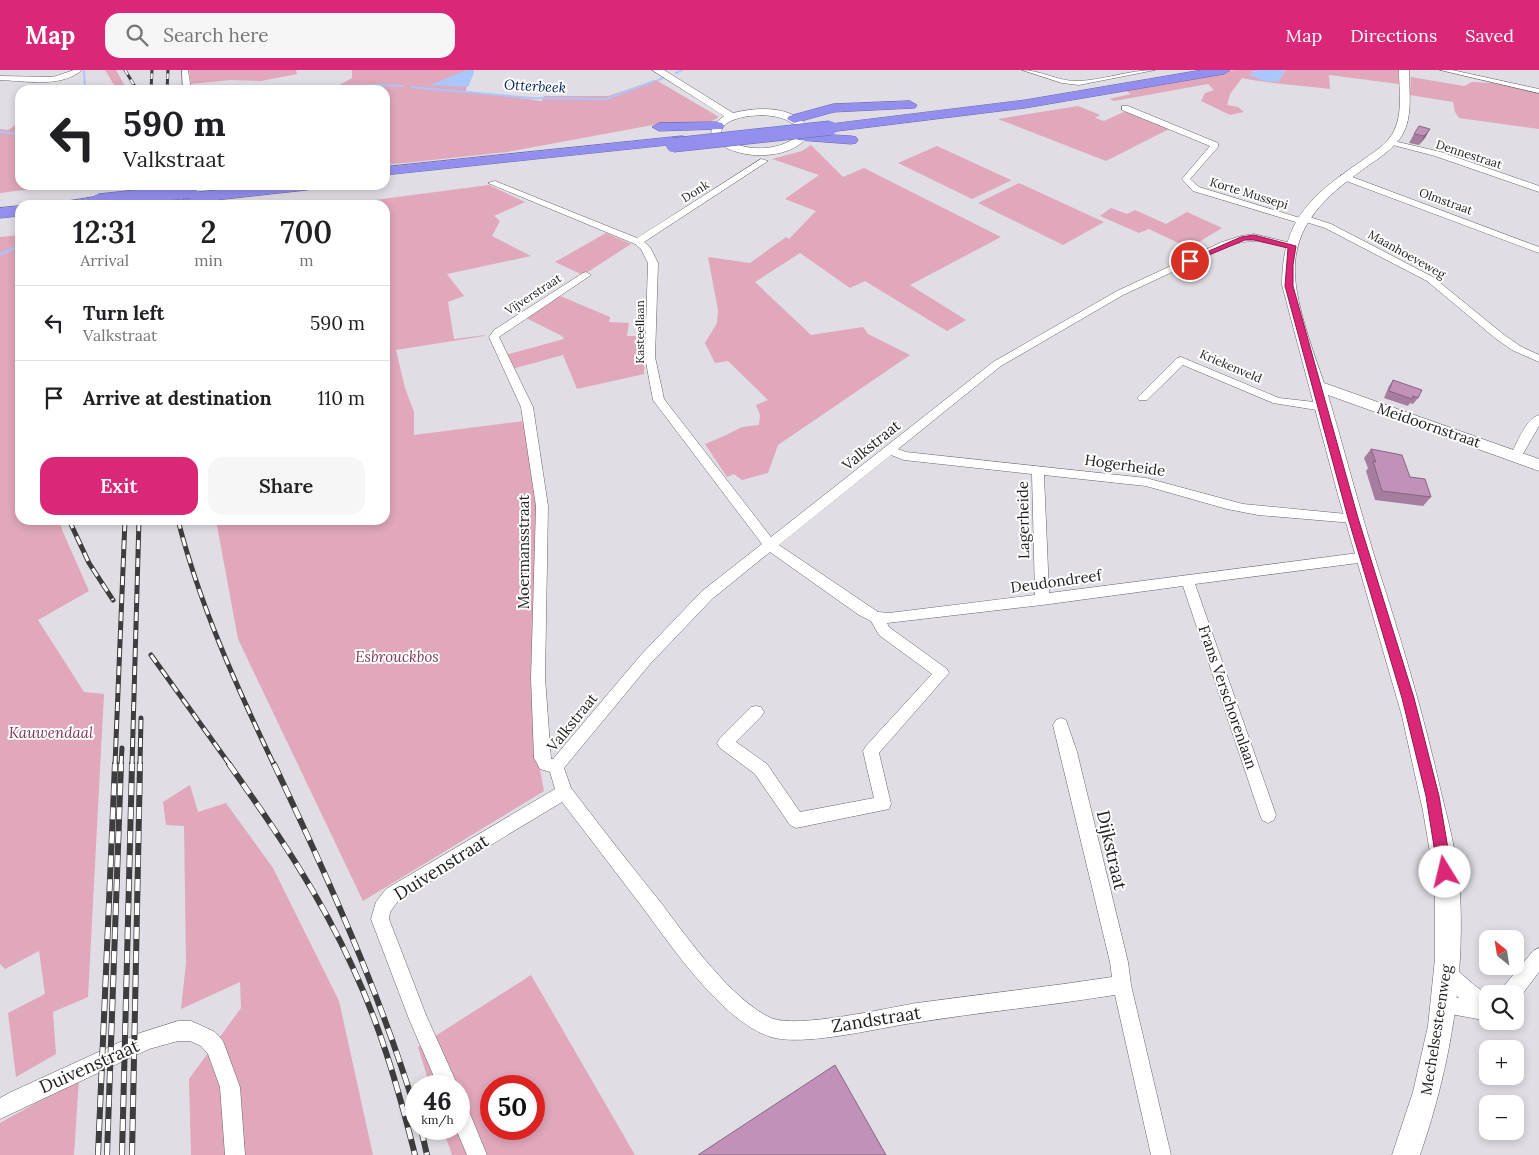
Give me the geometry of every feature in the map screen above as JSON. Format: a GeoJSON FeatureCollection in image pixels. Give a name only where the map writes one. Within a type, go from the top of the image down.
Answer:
{"type":"FeatureCollection","features":[{"type":"Feature","properties":{"kind":"highway"},"geometry":{"type":"LineString","coordinates":[[904,133],[1008,104],[1199,70]]}},
{"type":"Feature","properties":{"kind":"highway"},"geometry":{"type":"LineString","coordinates":[[674,147],[1123,89],[1224,70]]}},
{"type":"Feature","properties":{"kind":"highway"},"geometry":{"type":"LineString","coordinates":[[794,119],[824,110],[845,107],[1008,104]]}},
{"type":"Feature","properties":{"kind":"highway"},"geometry":{"type":"LineString","coordinates":[[390,176],[476,164],[638,130],[684,125],[717,126]]}},
{"type":"Feature","properties":{"kind":"highway"},"geometry":{"type":"LineString","coordinates":[[803,137],[845,140],[869,139]]}},
{"type":"Feature","properties":{"kind":"highway"},"geometry":{"type":"LineString","coordinates":[[390,171],[724,143]]}},
{"type":"Feature","properties":{"kind":"highway"},"geometry":{"type":"LineString","coordinates":[[476,164],[486,169],[612,162]]}},
{"type":"Feature","properties":{"kind":"highway"},"geometry":{"type":"LineString","coordinates":[[157,200],[220,190]]}},
{"type":"Feature","properties":{"kind":"highway"},"geometry":{"type":"LineString","coordinates":[[125,200],[248,190]]}},
{"type":"Feature","properties":{"kind":"highway"},"geometry":{"type":"LineString","coordinates":[[0,213],[15,212]]}},
{"type":"Feature","properties":{"kind":"highway"},"geometry":{"type":"LineString","coordinates":[[0,219],[15,218]]}},
{"type":"Feature","properties":{"kind":"main road"},"geometry":{"type":"LineString","coordinates":[[657,70],[735,116]]}},
{"type":"Feature","properties":{"kind":"main road"},"geometry":{"type":"LineString","coordinates":[[664,70],[701,95]]}},
{"type":"Feature","properties":{"kind":"main road","name":"Mechelsesteenweg"},"geometry":{"type":"LineString","coordinates":[[1404,70],[1403,122],[1392,142],[1344,177],[1314,203],[1303,220],[1292,246],[1289,265],[1289,286],[1305,349],[1324,406],[1353,518],[1408,698],[1433,796],[1448,890],[1447,974],[1428,1089],[1406,1155]]}},
{"type":"Feature","properties":{"kind":"main road"},"geometry":{"type":"LineString","coordinates":[[771,113],[794,119],[803,127],[803,137],[791,146],[769,151],[745,150],[724,143],[716,136],[717,126],[735,116],[771,113]]}},
{"type":"Feature","properties":{"kind":"main road","name":"Meidoornstraat"},"geometry":{"type":"LineString","coordinates":[[1318,386],[1539,465]]}},
{"type":"Feature","properties":{"kind":"street"},"geometry":{"type":"LineString","coordinates":[[0,78],[62,78],[79,70]]}},
{"type":"Feature","properties":{"kind":"street"},"geometry":{"type":"LineString","coordinates":[[185,70],[186,85]]}},
{"type":"Feature","properties":{"kind":"street"},"geometry":{"type":"LineString","coordinates":[[1025,70],[1071,83],[1152,70]]}},
{"type":"Feature","properties":{"kind":"street"},"geometry":{"type":"LineString","coordinates":[[1442,70],[1539,91]]}},
{"type":"Feature","properties":{"kind":"street"},"geometry":{"type":"LineString","coordinates":[[0,86],[10,78]]}},
{"type":"Feature","properties":{"kind":"street","name":"Korte Mussepi"},"geometry":{"type":"LineString","coordinates":[[1125,108],[1215,145],[1186,178],[1196,189],[1303,220]]}},
{"type":"Feature","properties":{"kind":"street","name":"Dennestraat"},"geometry":{"type":"LineString","coordinates":[[1392,142],[1438,154],[1539,189]]}},
{"type":"Feature","properties":{"kind":"street","name":"Donk"},"geometry":{"type":"LineString","coordinates":[[638,242],[764,161]]}},
{"type":"Feature","properties":{"kind":"street","name":"Olmstraat"},"geometry":{"type":"LineString","coordinates":[[1344,177],[1539,250]]}},
{"type":"Feature","properties":{"kind":"street"},"geometry":{"type":"LineString","coordinates":[[492,183],[638,242]]}},
{"type":"Feature","properties":{"kind":"street","name":"Maanhoeveweg"},"geometry":{"type":"LineString","coordinates":[[1303,220],[1328,226],[1430,279],[1516,348],[1539,359]]}},
{"type":"Feature","properties":{"kind":"street","name":"Valkstraat"},"geometry":{"type":"LineString","coordinates":[[564,792],[556,767],[645,660],[707,595],[891,450],[996,364],[1120,293],[1225,244],[1254,237],[1292,246]]}},
{"type":"Feature","properties":{"kind":"street","name":"Kasteellaan"},"geometry":{"type":"LineString","coordinates":[[638,242],[645,247],[654,263],[650,356],[659,400],[770,546]]}},
{"type":"Feature","properties":{"kind":"street","name":"Vijverstraat"},"geometry":{"type":"LineString","coordinates":[[494,336],[586,275]]}},
{"type":"Feature","properties":{"kind":"street","name":"Moermansstraat"},"geometry":{"type":"LineString","coordinates":[[494,336],[527,407],[542,506],[538,678],[542,758],[546,764],[556,767]]}},
{"type":"Feature","properties":{"kind":"street","name":"Kriekenveld"},"geometry":{"type":"LineString","coordinates":[[1144,398],[1181,360],[1277,401],[1324,406]]}},
{"type":"Feature","properties":{"kind":"street"},"geometry":{"type":"LineString","coordinates":[[1516,456],[1533,425],[1539,419]]}},
{"type":"Feature","properties":{"kind":"street","name":"Hogerheide"},"geometry":{"type":"LineString","coordinates":[[891,450],[904,456],[1146,482],[1171,487],[1228,505],[1289,514],[1353,518]]}},
{"type":"Feature","properties":{"kind":"street","name":"Lagerheide"},"geometry":{"type":"LineString","coordinates":[[1038,470],[1042,600]]}},
{"type":"Feature","properties":{"kind":"street"},"geometry":{"type":"LineString","coordinates":[[756,712],[725,743],[761,769],[796,820],[882,804],[872,751],[942,673],[884,631],[876,617],[864,611],[770,546]]}},
{"type":"Feature","properties":{"kind":"street","name":"Deudondreef"},"geometry":{"type":"LineString","coordinates":[[876,617],[889,618],[1042,600],[1187,579],[1366,557]]}},
{"type":"Feature","properties":{"kind":"street","name":"Frans Verschorenlaan"},"geometry":{"type":"LineString","coordinates":[[1187,579],[1268,815]]}},
{"type":"Feature","properties":{"kind":"street","name":"Dijkstraat"},"geometry":{"type":"LineString","coordinates":[[1061,725],[1119,962],[1122,985]]}},
{"type":"Feature","properties":{"kind":"street","name":"Zandstraat"},"geometry":{"type":"LineString","coordinates":[[564,792],[710,979],[750,1014],[772,1029],[799,1031],[1122,985]]}},
{"type":"Feature","properties":{"kind":"street","name":"Duivenstraat"},"geometry":{"type":"LineString","coordinates":[[443,1075],[418,1019],[380,919],[384,904],[392,895],[564,792]]}},
{"type":"Feature","properties":{"kind":"street"},"geometry":{"type":"LineString","coordinates":[[1517,985],[1539,957]]}},
{"type":"Feature","properties":{"kind":"street"},"geometry":{"type":"LineString","coordinates":[[1447,974],[1479,1000]]}},
{"type":"Feature","properties":{"kind":"street"},"geometry":{"type":"LineString","coordinates":[[1122,985],[1161,1155]]}},
{"type":"Feature","properties":{"kind":"street"},"geometry":{"type":"LineString","coordinates":[[1442,1004],[1479,1010]]}},
{"type":"Feature","properties":{"kind":"street","name":"Duivenstraat"},"geometry":{"type":"LineString","coordinates":[[0,1109],[147,1040],[178,1031],[191,1031],[208,1039],[216,1048],[230,1087],[235,1155]]}},
{"type":"Feature","properties":{"kind":"street"},"geometry":{"type":"LineString","coordinates":[[470,1138],[477,1155]]}},
{"type":"Feature","properties":{"kind":"green space"},"geometry":{"type":"Polygon","coordinates":[[[105,70],[116,70],[124,85],[114,85],[105,70]]]}},
{"type":"Feature","properties":{"kind":"green space"},"geometry":{"type":"Polygon","coordinates":[[[189,70],[296,70],[297,74],[261,81],[230,80],[191,84],[189,70]]]}},
{"type":"Feature","properties":{"kind":"green space"},"geometry":{"type":"Polygon","coordinates":[[[352,70],[468,70],[466,91],[542,101],[544,96],[608,96],[656,80],[719,117],[710,122],[653,125],[507,152],[390,164],[390,85],[339,85],[352,78],[352,70]]]}},
{"type":"Feature","properties":{"kind":"green space"},"geometry":{"type":"Polygon","coordinates":[[[1235,70],[1258,70],[1252,72],[1278,82],[1286,70],[1398,70],[1399,84],[1329,75],[1330,89],[1242,78],[1230,94],[1227,105],[1238,107],[1244,112],[1230,115],[1201,101],[1205,93],[1214,90],[1208,84],[1114,101],[1109,99],[1131,94],[1125,90],[1235,70]]]}},
{"type":"Feature","properties":{"kind":"green space"},"geometry":{"type":"Polygon","coordinates":[[[1411,77],[1464,86],[1472,82],[1492,83],[1539,93],[1539,129],[1459,118],[1455,112],[1453,102],[1410,95],[1411,77]]]}},
{"type":"Feature","properties":{"kind":"green space"},"geometry":{"type":"Polygon","coordinates":[[[1078,106],[1100,115],[1095,118],[1104,121],[1128,110],[1171,128],[1106,161],[998,119],[1078,106]]]}},
{"type":"Feature","properties":{"kind":"green space"},"geometry":{"type":"Polygon","coordinates":[[[15,125],[15,190],[24,190],[0,193],[0,129],[8,130],[15,125]]]}},
{"type":"Feature","properties":{"kind":"green space"},"geometry":{"type":"Polygon","coordinates":[[[811,145],[843,177],[864,168],[1001,237],[910,285],[966,320],[947,331],[865,281],[850,288],[800,253],[755,282],[811,335],[863,327],[868,334],[910,355],[778,445],[768,473],[742,480],[734,474],[727,477],[705,444],[742,427],[759,425],[760,415],[756,405],[768,400],[728,361],[715,363],[705,343],[717,323],[718,310],[708,257],[750,263],[786,237],[789,239],[816,211],[785,199],[819,175],[772,159],[802,151],[811,145]]]}},
{"type":"Feature","properties":{"kind":"green space"},"geometry":{"type":"Polygon","coordinates":[[[937,146],[1012,180],[972,199],[898,163],[937,146]]]}},
{"type":"Feature","properties":{"kind":"green space"},"geometry":{"type":"Polygon","coordinates":[[[1019,183],[1104,222],[1063,245],[978,203],[1019,183]]]}},
{"type":"Feature","properties":{"kind":"green space","name":"Esbrouckbos"},"geometry":{"type":"Polygon","coordinates":[[[489,185],[525,202],[494,216],[500,221],[492,236],[531,256],[447,274],[464,296],[448,302],[454,339],[485,335],[396,350],[405,388],[414,412],[414,435],[524,421],[537,508],[539,765],[544,791],[363,901],[238,639],[217,525],[390,525],[390,200],[374,200],[489,185]]]}},
{"type":"Feature","properties":{"kind":"green space"},"geometry":{"type":"Polygon","coordinates":[[[1111,208],[1127,214],[1135,210],[1166,224],[1187,212],[1222,228],[1189,248],[1149,229],[1139,233],[1100,216],[1111,208]]]}},
{"type":"Feature","properties":{"kind":"green space"},"geometry":{"type":"Polygon","coordinates":[[[606,233],[631,244],[583,275],[555,262],[606,233]]]}},
{"type":"Feature","properties":{"kind":"green space","name":"Kauwendaal"},"geometry":{"type":"Polygon","coordinates":[[[15,236],[15,525],[61,525],[89,591],[38,620],[84,692],[104,694],[88,997],[53,1012],[56,1054],[16,1077],[8,1013],[45,994],[39,951],[5,969],[0,964],[0,237],[15,236]]]}},
{"type":"Feature","properties":{"kind":"green space"},"geometry":{"type":"Polygon","coordinates":[[[558,295],[610,317],[609,322],[629,323],[627,336],[644,336],[644,374],[577,389],[563,355],[512,369],[505,355],[564,339],[562,336],[524,317],[558,295]]]}},
{"type":"Feature","properties":{"kind":"green space"},"geometry":{"type":"Polygon","coordinates":[[[190,785],[198,812],[226,803],[273,868],[339,1001],[373,1155],[191,1155],[189,1079],[241,1008],[240,982],[181,1009],[186,963],[184,826],[166,825],[163,802],[190,785]]]}},
{"type":"Feature","properties":{"kind":"green space"},"geometry":{"type":"Polygon","coordinates":[[[531,975],[635,1155],[452,1155],[447,1140],[470,1140],[470,1075],[427,1075],[418,1047],[531,975]]]}},
{"type":"Feature","properties":{"kind":"green space"},"geometry":{"type":"Polygon","coordinates":[[[79,1079],[74,1155],[0,1155],[0,1123],[79,1079]]]}},
{"type":"Feature","properties":{"kind":"water"},"geometry":{"type":"Polygon","coordinates":[[[467,70],[474,70],[468,87],[430,85],[467,70]]]}},
{"type":"Feature","properties":{"kind":"water"},"geometry":{"type":"Polygon","coordinates":[[[1258,70],[1286,70],[1278,82],[1264,81],[1248,75],[1258,70]]]}},
{"type":"Feature","properties":{"kind":"building"},"geometry":{"type":"Polygon","coordinates":[[[1419,126],[1430,129],[1424,136],[1414,134],[1419,126]]]}},
{"type":"Feature","properties":{"kind":"building"},"geometry":{"type":"Polygon","coordinates":[[[1393,380],[1422,390],[1418,398],[1413,396],[1412,399],[1389,391],[1393,380]]]}},
{"type":"Feature","properties":{"kind":"building"},"geometry":{"type":"Polygon","coordinates":[[[1371,449],[1402,455],[1410,477],[1425,479],[1431,497],[1382,491],[1373,461],[1376,462],[1371,449]]]}},
{"type":"Feature","properties":{"kind":"building"},"geometry":{"type":"Polygon","coordinates":[[[835,1065],[886,1155],[698,1155],[835,1065]]]}},
{"type":"Feature","properties":{"kind":"waterway"},"geometry":{"type":"LineString","coordinates":[[84,70],[85,85]]}},
{"type":"Feature","properties":{"kind":"waterway","name":"Otterbeek"},"geometry":{"type":"LineString","coordinates":[[676,73],[682,70]]}},
{"type":"Feature","properties":{"kind":"waterway","name":"Otterbeek"},"geometry":{"type":"LineString","coordinates":[[658,80],[663,78]]}},
{"type":"Feature","properties":{"kind":"waterway","name":"Otterbeek"},"geometry":{"type":"LineString","coordinates":[[411,87],[531,98],[606,99],[654,81]]}},
{"type":"Feature","properties":{"kind":"waterway","name":"Otterbeek"},"geometry":{"type":"LineString","coordinates":[[390,86],[402,86]]}},
{"type":"Feature","properties":{"kind":"waterway"},"geometry":{"type":"LineString","coordinates":[[0,132],[15,134]]}},
{"type":"Feature","properties":{"kind":"waterway","name":"Otterbeek"},"geometry":{"type":"LineString","coordinates":[[0,254],[15,248]]}},
{"type":"Feature","properties":{"kind":"railway"},"geometry":{"type":"LineString","coordinates":[[125,70],[134,85]]}},
{"type":"Feature","properties":{"kind":"railway"},"geometry":{"type":"LineString","coordinates":[[151,85],[152,70]]}},
{"type":"Feature","properties":{"kind":"railway"},"geometry":{"type":"LineString","coordinates":[[167,85],[168,70]]}},
{"type":"Feature","properties":{"kind":"railway"},"geometry":{"type":"LineString","coordinates":[[126,200],[130,190]]}},
{"type":"Feature","properties":{"kind":"railway"},"geometry":{"type":"LineString","coordinates":[[138,200],[139,190]]}},
{"type":"Feature","properties":{"kind":"railway"},"geometry":{"type":"LineString","coordinates":[[148,200],[149,190]]}},
{"type":"Feature","properties":{"kind":"railway"},"geometry":{"type":"LineString","coordinates":[[165,190],[165,200]]}},
{"type":"Feature","properties":{"kind":"railway"},"geometry":{"type":"LineString","coordinates":[[71,525],[89,563],[113,600]]}},
{"type":"Feature","properties":{"kind":"railway"},"geometry":{"type":"LineString","coordinates":[[115,765],[125,525]]}},
{"type":"Feature","properties":{"kind":"railway"},"geometry":{"type":"LineString","coordinates":[[132,765],[139,525]]}},
{"type":"Feature","properties":{"kind":"railway"},"geometry":{"type":"LineString","coordinates":[[179,525],[197,583],[220,645],[274,765]]}},
{"type":"Feature","properties":{"kind":"railway"},"geometry":{"type":"LineString","coordinates":[[151,655],[230,765]]}},
{"type":"Feature","properties":{"kind":"railway"},"geometry":{"type":"LineString","coordinates":[[140,765],[141,718]]}},
{"type":"Feature","properties":{"kind":"railway"},"geometry":{"type":"LineString","coordinates":[[121,765],[122,748]]}},
{"type":"Feature","properties":{"kind":"railway"},"geometry":{"type":"LineString","coordinates":[[98,1155],[115,764]]}},
{"type":"Feature","properties":{"kind":"railway"},"geometry":{"type":"LineString","coordinates":[[107,1155],[121,764]]}},
{"type":"Feature","properties":{"kind":"railway"},"geometry":{"type":"LineString","coordinates":[[122,1155],[132,764]]}},
{"type":"Feature","properties":{"kind":"railway"},"geometry":{"type":"LineString","coordinates":[[132,1155],[140,764]]}},
{"type":"Feature","properties":{"kind":"railway"},"geometry":{"type":"LineString","coordinates":[[229,764],[280,838],[326,914],[353,968],[388,1060],[415,1155]]}},
{"type":"Feature","properties":{"kind":"railway"},"geometry":{"type":"LineString","coordinates":[[274,764],[314,849],[351,935],[386,1023],[405,1079]]}},
{"type":"Feature","properties":{"kind":"railway"},"geometry":{"type":"LineString","coordinates":[[424,1140],[427,1155]]}},
{"type":"Feature","properties":{"kind":"route"},"geometry":{"type":"LineString","coordinates":[[1190,261],[1225,244],[1244,238],[1254,237],[1292,246],[1289,265],[1289,286],[1305,349],[1324,406],[1353,518],[1408,698],[1433,796],[1445,872]]}}]}
